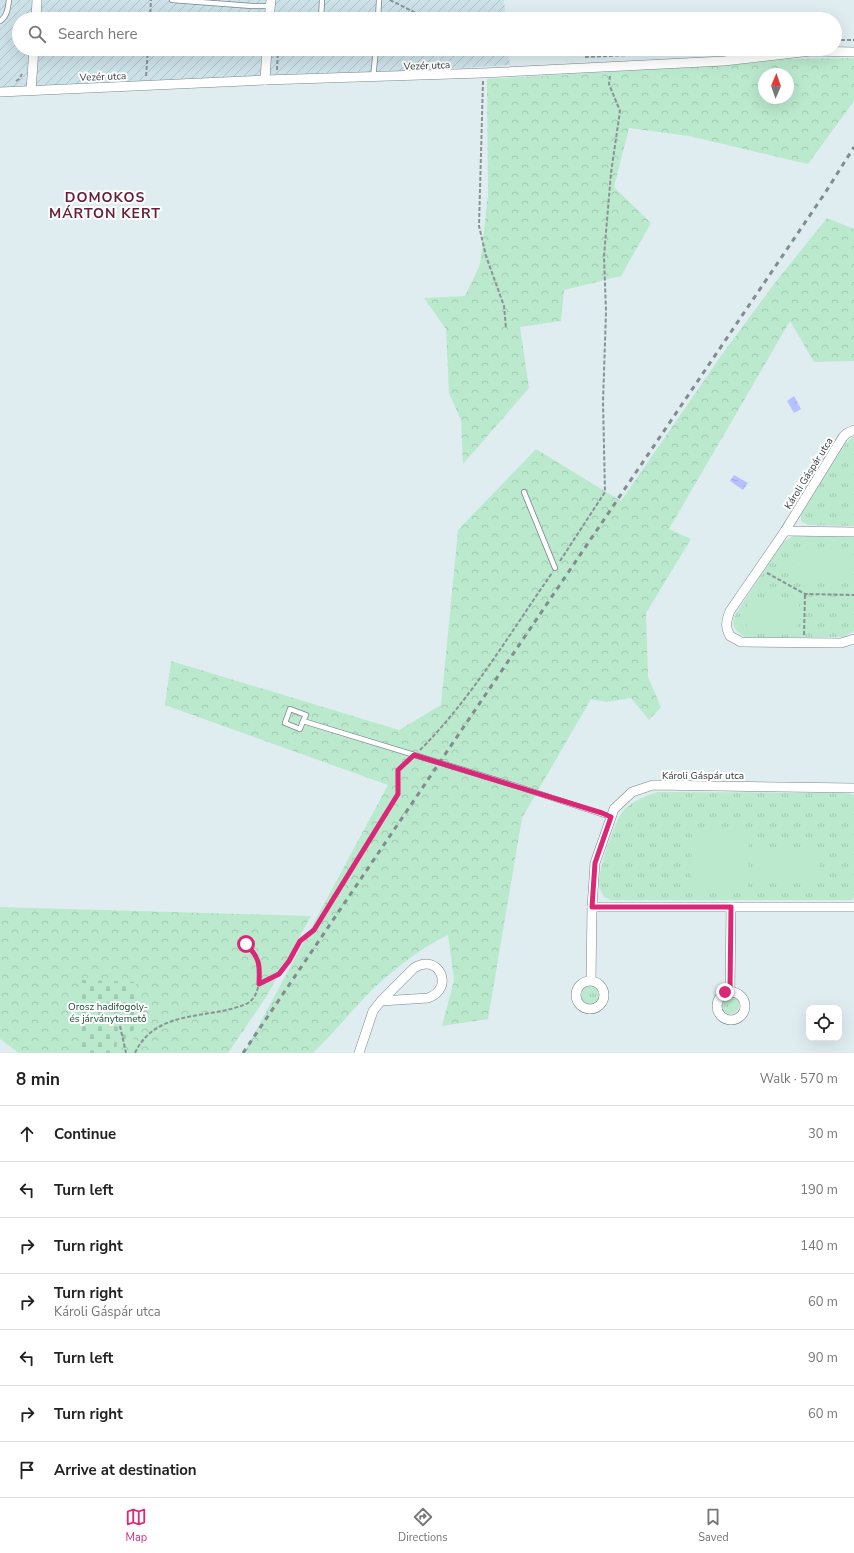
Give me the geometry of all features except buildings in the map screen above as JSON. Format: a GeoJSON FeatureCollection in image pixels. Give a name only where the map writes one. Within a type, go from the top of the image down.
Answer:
{"type":"FeatureCollection","features":[{"type":"Feature","properties":{"kind":"street"},"geometry":{"type":"LineString","coordinates":[[36,12],[37,0]]}},
{"type":"Feature","properties":{"kind":"street","name":"Vezér utca"},"geometry":{"type":"LineString","coordinates":[[842,52],[854,52]]}},
{"type":"Feature","properties":{"kind":"street"},"geometry":{"type":"LineString","coordinates":[[31,90],[33,56]]}},
{"type":"Feature","properties":{"kind":"street"},"geometry":{"type":"LineString","coordinates":[[265,80],[267,56]]}},
{"type":"Feature","properties":{"kind":"street","name":"Vezér utca"},"geometry":{"type":"LineString","coordinates":[[0,92],[265,80],[373,78],[612,67],[724,61],[768,56]]}},
{"type":"Feature","properties":{"kind":"street","name":"Károli Gáspár utca"},"geometry":{"type":"LineString","coordinates":[[854,430],[847,433],[843,437],[785,531],[727,618],[726,625],[730,636],[741,642],[841,643],[854,639]]}},
{"type":"Feature","properties":{"kind":"street"},"geometry":{"type":"LineString","coordinates":[[785,531],[854,532]]}},
{"type":"Feature","properties":{"kind":"street","name":"Károli Gáspár utca"},"geometry":{"type":"LineString","coordinates":[[591,980],[592,907],[595,863],[614,809],[632,792],[653,786],[854,788]]}},
{"type":"Feature","properties":{"kind":"street"},"geometry":{"type":"LineString","coordinates":[[592,907],[854,907]]}},
{"type":"Feature","properties":{"kind":"street"},"geometry":{"type":"LineString","coordinates":[[730,991],[731,907]]}},
{"type":"Feature","properties":{"kind":"street"},"geometry":{"type":"LineString","coordinates":[[359,1053],[373,1011],[381,1001],[418,965],[432,965],[442,976],[442,985],[440,990],[433,996],[381,1001]]}},
{"type":"Feature","properties":{"kind":"lane"},"geometry":{"type":"LineString","coordinates":[[0,21],[3,20],[8,10],[9,0]]}},
{"type":"Feature","properties":{"kind":"lane"},"geometry":{"type":"LineString","coordinates":[[172,0],[271,3]]}},
{"type":"Feature","properties":{"kind":"lane"},"geometry":{"type":"LineString","coordinates":[[321,12],[322,0]]}},
{"type":"Feature","properties":{"kind":"lane"},"geometry":{"type":"LineString","coordinates":[[378,12],[379,0]]}},
{"type":"Feature","properties":{"kind":"lane"},"geometry":{"type":"LineString","coordinates":[[373,78],[375,56]]}},
{"type":"Feature","properties":{"kind":"lane"},"geometry":{"type":"LineString","coordinates":[[524,492],[555,568]]}},
{"type":"Feature","properties":{"kind":"lane"},"geometry":{"type":"LineString","coordinates":[[290,709],[306,715],[303,721],[300,729],[285,723],[290,709]]}},
{"type":"Feature","properties":{"kind":"lane"},"geometry":{"type":"LineString","coordinates":[[303,721],[611,817]]}},
{"type":"Feature","properties":{"kind":"path"},"geometry":{"type":"LineString","coordinates":[[150,12],[151,0]]}},
{"type":"Feature","properties":{"kind":"path"},"geometry":{"type":"LineString","coordinates":[[390,0],[414,12]]}},
{"type":"Feature","properties":{"kind":"path"},"geometry":{"type":"LineString","coordinates":[[842,40],[854,40]]}},
{"type":"Feature","properties":{"kind":"path"},"geometry":{"type":"LineString","coordinates":[[145,80],[147,56]]}},
{"type":"Feature","properties":{"kind":"path"},"geometry":{"type":"LineString","coordinates":[[277,71],[278,56]]}},
{"type":"Feature","properties":{"kind":"path"},"geometry":{"type":"LineString","coordinates":[[14,83],[20,80],[23,67]]}},
{"type":"Feature","properties":{"kind":"path"},"geometry":{"type":"LineString","coordinates":[[259,984],[279,974],[289,961],[300,941],[314,930],[398,794],[398,770],[438,732],[459,708],[605,492],[604,402],[606,312],[604,256],[611,173],[620,111],[609,84],[612,67]]}},
{"type":"Feature","properties":{"kind":"path"},"geometry":{"type":"LineString","coordinates":[[484,73],[479,226],[486,256],[504,306],[506,328]]}},
{"type":"Feature","properties":{"kind":"path"},"geometry":{"type":"LineString","coordinates":[[759,568],[805,594],[854,595]]}},
{"type":"Feature","properties":{"kind":"path"},"geometry":{"type":"LineString","coordinates":[[804,642],[805,594]]}},
{"type":"Feature","properties":{"kind":"path"},"geometry":{"type":"LineString","coordinates":[[135,1053],[148,1035],[167,1022],[248,1003],[255,994],[259,984],[260,970],[256,954],[246,944]]}},
{"type":"Feature","properties":{"kind":"path"},"geometry":{"type":"LineString","coordinates":[[120,1026],[126,1053]]}},
{"type":"Feature","properties":{"kind":"shaded area"},"geometry":{"type":"Polygon","coordinates":[[[0,0],[504,0],[505,12],[12,12],[12,56],[509,56],[510,65],[0,96],[0,0]]]}},
{"type":"Feature","properties":{"kind":"green space"},"geometry":{"type":"Polygon","coordinates":[[[854,58],[854,101],[808,164],[689,136],[629,128],[614,187],[651,223],[621,276],[564,290],[561,321],[520,327],[529,388],[463,464],[461,420],[449,393],[446,329],[424,298],[465,296],[480,265],[488,195],[487,79],[729,65],[788,59],[854,58]]]}},
{"type":"Feature","properties":{"kind":"green space"},"geometry":{"type":"Polygon","coordinates":[[[827,218],[854,229],[854,361],[814,362],[790,321],[669,529],[691,539],[646,613],[648,677],[661,707],[649,720],[631,698],[607,702],[591,699],[522,818],[488,1019],[442,1026],[454,980],[448,935],[419,952],[384,979],[313,1053],[244,1053],[388,785],[165,705],[171,661],[399,730],[441,705],[458,530],[536,449],[621,501],[721,356],[774,284],[827,218]]]}},
{"type":"Feature","properties":{"kind":"green space"},"geometry":{"type":"Polygon","coordinates":[[[854,436],[854,526],[808,525],[801,521],[801,514],[846,443],[854,436]]]}},
{"type":"Feature","properties":{"kind":"green space"},"geometry":{"type":"Polygon","coordinates":[[[793,536],[854,537],[854,631],[844,637],[745,637],[735,628],[733,622],[735,615],[782,543],[793,536]]]}},
{"type":"Feature","properties":{"kind":"green space"},"geometry":{"type":"Polygon","coordinates":[[[794,552],[849,552],[849,579],[794,578],[794,552]]]}},
{"type":"Feature","properties":{"kind":"green space"},"geometry":{"type":"Polygon","coordinates":[[[748,599],[799,601],[797,635],[746,633],[748,599]]]}},
{"type":"Feature","properties":{"kind":"green space"},"geometry":{"type":"Polygon","coordinates":[[[658,792],[847,793],[854,795],[854,898],[851,900],[611,900],[604,897],[599,886],[601,867],[619,817],[627,807],[644,797],[658,792]]]}},
{"type":"Feature","properties":{"kind":"green space"},"geometry":{"type":"Polygon","coordinates":[[[692,830],[749,831],[748,888],[691,887],[692,830]]]}},
{"type":"Feature","properties":{"kind":"green space"},"geometry":{"type":"Polygon","coordinates":[[[755,848],[819,849],[819,883],[754,883],[755,848]]]}},
{"type":"Feature","properties":{"kind":"green space"},"geometry":{"type":"Polygon","coordinates":[[[0,907],[311,916],[266,997],[228,1053],[19,1053],[0,1039],[0,907]]]}},
{"type":"Feature","properties":{"kind":"green space","name":"Orosz hadifogoly- és járványtemető"},"geometry":{"type":"Polygon","coordinates":[[[82,980],[136,982],[133,1042],[117,1041],[116,1053],[79,1053],[82,980]]]}},
{"type":"Feature","properties":{"kind":"green space"},"geometry":{"type":"Polygon","coordinates":[[[590,986],[596,989],[599,995],[596,1001],[590,1004],[584,1001],[581,995],[584,989],[590,986]]]}},
{"type":"Feature","properties":{"kind":"green space"},"geometry":{"type":"Polygon","coordinates":[[[730,996],[736,999],[739,1005],[736,1011],[730,1014],[724,1011],[721,1005],[724,999],[730,996]]]}},
{"type":"Feature","properties":{"kind":"water"},"geometry":{"type":"Polygon","coordinates":[[[794,396],[801,409],[794,413],[787,401],[794,396]]]}},
{"type":"Feature","properties":{"kind":"water"},"geometry":{"type":"Polygon","coordinates":[[[734,475],[748,483],[743,490],[730,481],[734,475]]]}},
{"type":"Feature","properties":{"kind":"railway"},"geometry":{"type":"LineString","coordinates":[[243,1053],[825,193],[854,147]]}},
{"type":"Feature","properties":{"kind":"district","name":"DOMOKOS MÁRTON KERT"},"geometry":{"type":"Point","coordinates":[105,206]}},
{"type":"Feature","properties":{"kind":"route"},"geometry":{"type":"LineString","coordinates":[[246,944],[256,954],[260,970],[259,984],[279,974],[289,961],[300,941],[314,930],[318,921],[398,794],[398,770],[414,755],[611,817],[595,863],[592,907],[731,907],[730,991],[725,992]]}}]}
